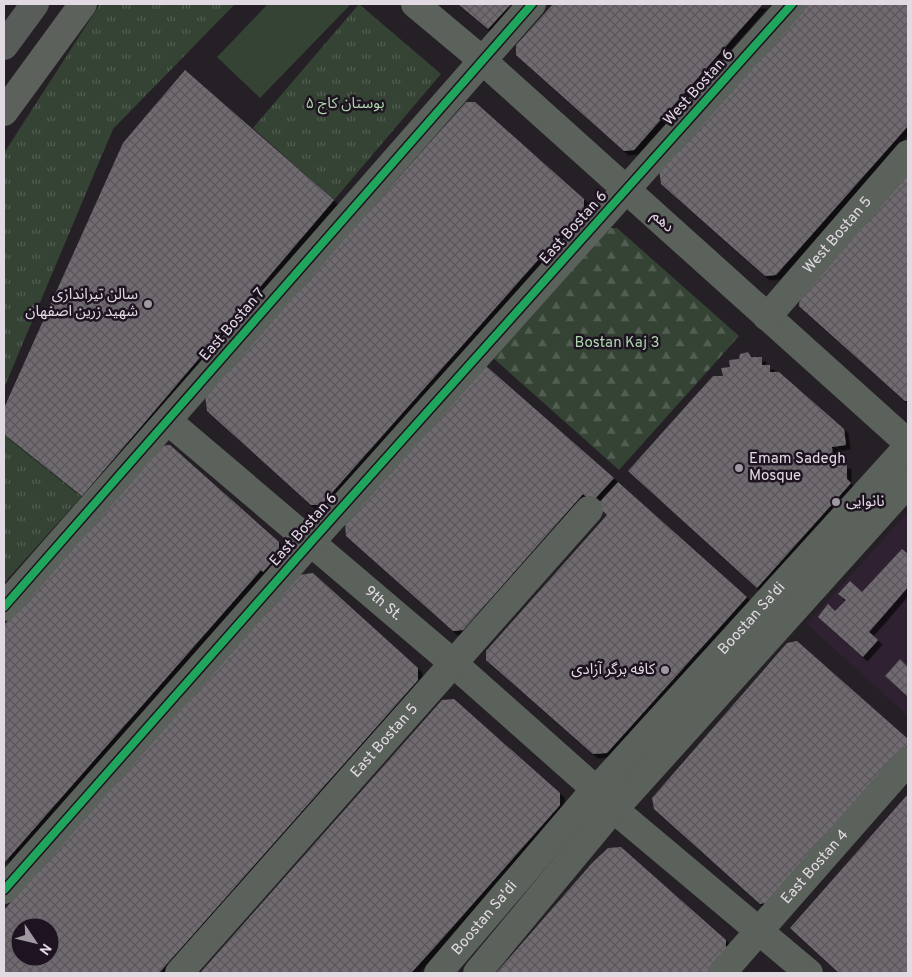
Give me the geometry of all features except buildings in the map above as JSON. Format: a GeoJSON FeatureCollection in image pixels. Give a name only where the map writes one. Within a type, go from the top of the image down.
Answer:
{"type":"FeatureCollection","features":[{"type":"Feature","properties":{"kind":"highway"},"geometry":{"type":"LineString","coordinates":[[4,46],[35,4]]}},
{"type":"Feature","properties":{"kind":"main road"},"geometry":{"type":"LineString","coordinates":[[4,112],[82,4]]}},
{"type":"Feature","properties":{"kind":"street","name":"دهم"},"geometry":{"type":"LineString","coordinates":[[415,4],[482,60],[767,317],[907,449]]}},
{"type":"Feature","properties":{"kind":"street","name":"East Bostan 7"},"geometry":{"type":"LineString","coordinates":[[4,607],[532,4]]}},
{"type":"Feature","properties":{"kind":"street","name":"West Bostan 6"},"geometry":{"type":"LineString","coordinates":[[626,190],[792,4]]}},
{"type":"Feature","properties":{"kind":"street","name":"West Bostan 5"},"geometry":{"type":"LineString","coordinates":[[767,317],[908,154]]}},
{"type":"Feature","properties":{"kind":"street","name":"East Bostan 6"},"geometry":{"type":"LineString","coordinates":[[4,890],[311,542],[626,190]]}},
{"type":"Feature","properties":{"kind":"street","name":"9th St."},"geometry":{"type":"LineString","coordinates":[[168,421],[453,663],[605,800],[810,973]]}},
{"type":"Feature","properties":{"kind":"street","name":"Boostan Sa'di"},"geometry":{"type":"LineString","coordinates":[[477,973],[605,800],[907,449]]}},
{"type":"Feature","properties":{"kind":"street","name":"Boostan Sa'di"},"geometry":{"type":"LineString","coordinates":[[438,973],[908,483]]}},
{"type":"Feature","properties":{"kind":"street","name":"East Bostan 5"},"geometry":{"type":"LineString","coordinates":[[179,973],[589,510]]}},
{"type":"Feature","properties":{"kind":"street","name":"East Bostan 4"},"geometry":{"type":"LineString","coordinates":[[722,973],[908,761]]}},
{"type":"Feature","properties":{"kind":"shaded area"},"geometry":{"type":"Polygon","coordinates":[[[908,512],[908,716],[807,624],[908,512]]]}},
{"type":"Feature","properties":{"kind":"green space"},"geometry":{"type":"Polygon","coordinates":[[[100,4],[235,4],[113,129],[4,388],[4,153],[100,4]]]}},
{"type":"Feature","properties":{"kind":"green space"},"geometry":{"type":"Polygon","coordinates":[[[268,4],[351,4],[260,98],[217,57],[268,4]]]}},
{"type":"Feature","properties":{"kind":"green space","name":"بوستان کاج ۵"},"geometry":{"type":"Polygon","coordinates":[[[359,4],[441,74],[334,200],[253,128],[359,4]]]}},
{"type":"Feature","properties":{"kind":"green space","name":"Bostan Kaj 3"},"geometry":{"type":"Polygon","coordinates":[[[604,228],[617,228],[739,336],[619,470],[492,357],[604,228]]]}},
{"type":"Feature","properties":{"kind":"green space"},"geometry":{"type":"Polygon","coordinates":[[[4,434],[82,496],[4,583],[4,434]]]}},
{"type":"Feature","properties":{"kind":"cycle path"},"geometry":{"type":"LineString","coordinates":[[4,607],[532,4]]}},
{"type":"Feature","properties":{"kind":"cycle path"},"geometry":{"type":"LineString","coordinates":[[4,890],[311,542],[792,4]]}},
{"type":"Feature","properties":{"kind":"place","name":"سالن تیراندازی شهید زرین اصفهان"},"geometry":{"type":"Point","coordinates":[148,304]}},
{"type":"Feature","properties":{"kind":"place","name":"Emam Sadegh Mosque"},"geometry":{"type":"Point","coordinates":[739,468]}},
{"type":"Feature","properties":{"kind":"place","name":"نانوایی"},"geometry":{"type":"Point","coordinates":[836,502]}},
{"type":"Feature","properties":{"kind":"place","name":"کافه برگر آزادی"},"geometry":{"type":"Point","coordinates":[665,670]}}]}
